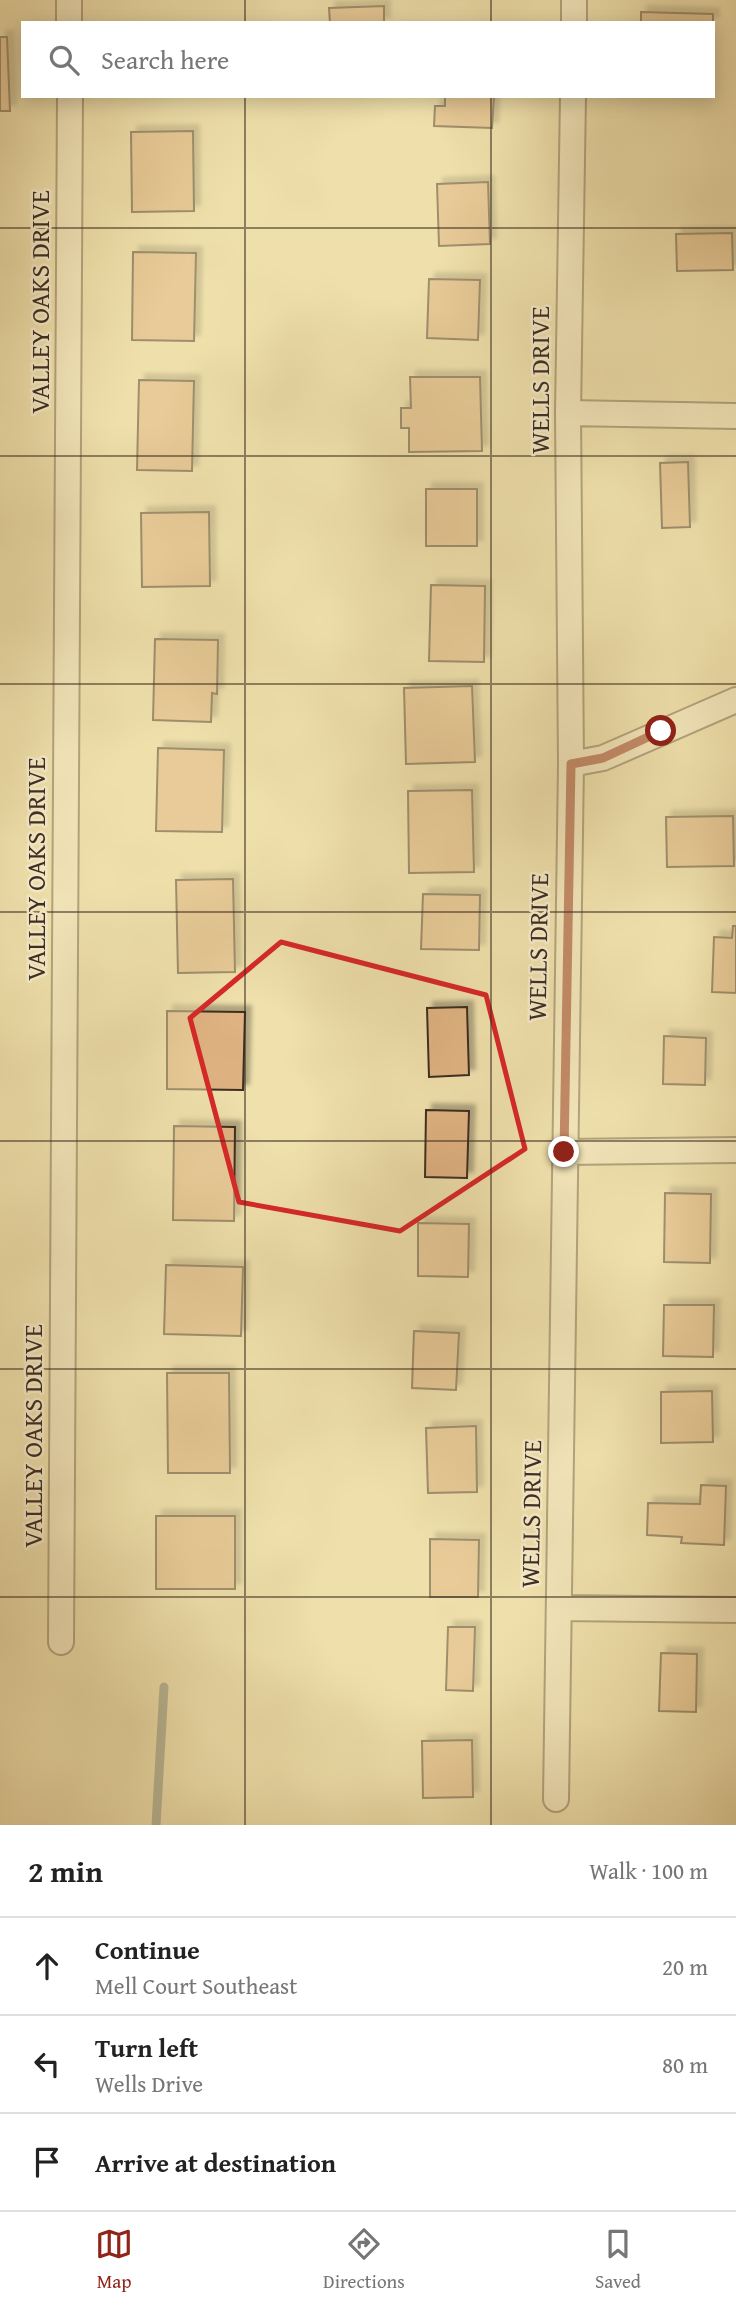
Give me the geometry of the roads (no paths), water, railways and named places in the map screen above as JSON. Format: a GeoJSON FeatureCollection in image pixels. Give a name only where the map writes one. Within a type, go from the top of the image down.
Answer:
{"type":"FeatureCollection","features":[{"type":"Feature","properties":{"kind":"street"},"geometry":{"type":"LineString","coordinates":[[69,0],[69,21]]}},
{"type":"Feature","properties":{"kind":"street"},"geometry":{"type":"LineString","coordinates":[[574,0],[574,21]]}},
{"type":"Feature","properties":{"kind":"street","name":"VALLEY OAKS DRIVE"},"geometry":{"type":"LineString","coordinates":[[61,1642],[70,98]]}},
{"type":"Feature","properties":{"kind":"street","name":"WELLS DRIVE"},"geometry":{"type":"LineString","coordinates":[[556,1799],[571,764],[568,413],[573,98]]}},
{"type":"Feature","properties":{"kind":"street"},"geometry":{"type":"LineString","coordinates":[[568,413],[736,416]]}},
{"type":"Feature","properties":{"kind":"street"},"geometry":{"type":"LineString","coordinates":[[571,764],[603,758],[736,699]]}},
{"type":"Feature","properties":{"kind":"street"},"geometry":{"type":"LineString","coordinates":[[564,1152],[736,1150]]}},
{"type":"Feature","properties":{"kind":"street"},"geometry":{"type":"LineString","coordinates":[[560,1608],[736,1610]]}},
{"type":"Feature","properties":{"kind":"waterway"},"geometry":{"type":"LineString","coordinates":[[156,1825],[164,1687]]}}]}
